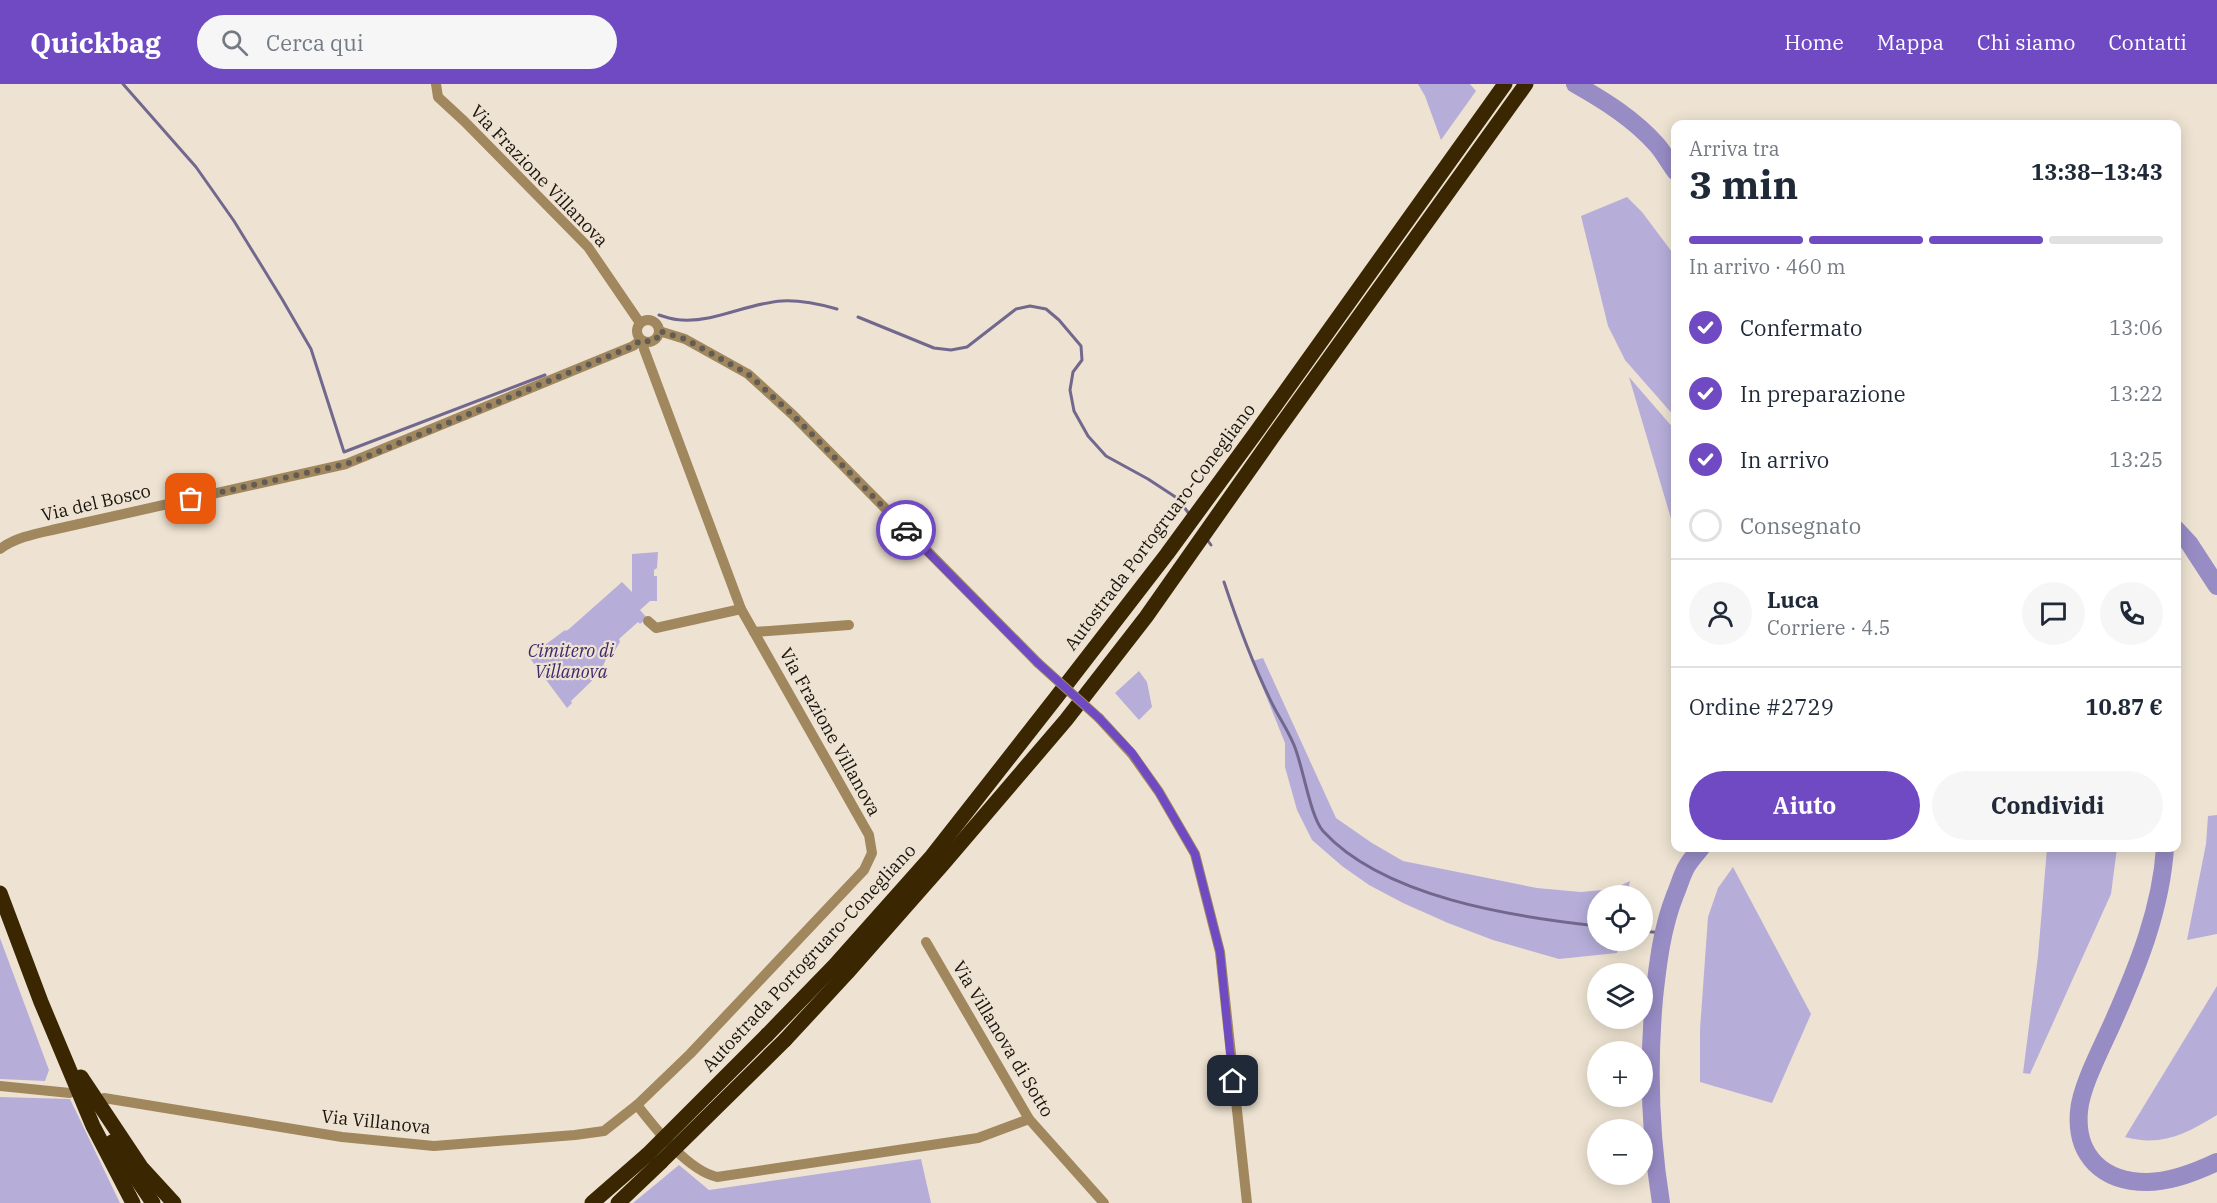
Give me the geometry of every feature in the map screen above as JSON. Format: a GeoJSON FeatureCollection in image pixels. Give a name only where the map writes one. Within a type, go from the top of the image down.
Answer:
{"type":"FeatureCollection","features":[{"type":"Feature","properties":{"kind":"highway","name":"Autostrada Portogruaro-Conegliano"},"geometry":{"type":"LineString","coordinates":[[592,1203],[647,1155],[767,1035],[835,965],[932,856],[1167,554],[1505,84]]}},
{"type":"Feature","properties":{"kind":"highway","name":"Autostrada Portogruaro-Conegliano"},"geometry":{"type":"LineString","coordinates":[[620,1203],[785,1040],[847,974],[1066,720],[1146,617],[1526,84]]}},
{"type":"Feature","properties":{"kind":"highway"},"geometry":{"type":"LineString","coordinates":[[0,893],[41,1002],[93,1126],[134,1203]]}},
{"type":"Feature","properties":{"kind":"highway"},"geometry":{"type":"LineString","coordinates":[[61,1047],[116,1149],[153,1203]]}},
{"type":"Feature","properties":{"kind":"highway"},"geometry":{"type":"LineString","coordinates":[[61,1047],[141,1167],[174,1203]]}},
{"type":"Feature","properties":{"kind":"highway"},"geometry":{"type":"LineString","coordinates":[[586,1203],[615,1182]]}},
{"type":"Feature","properties":{"kind":"street","name":"Via Frazione Villanova"},"geometry":{"type":"LineString","coordinates":[[435,84],[438,97],[588,247],[640,323]]}},
{"type":"Feature","properties":{"kind":"street"},"geometry":{"type":"LineString","coordinates":[[659,331],[654,340],[642,340],[637,332],[640,323],[647,320],[654,321],[659,331],[685,339],[748,374],[793,415],[1038,663],[1099,718],[1132,753],[1152,782],[1195,854],[1220,952],[1247,1203]]}},
{"type":"Feature","properties":{"kind":"street","name":"Via Frazione Villanova"},"geometry":{"type":"LineString","coordinates":[[637,1105],[690,1054],[864,870],[872,853],[869,835],[741,609],[642,340]]}},
{"type":"Feature","properties":{"kind":"street","name":"Via del Bosco"},"geometry":{"type":"LineString","coordinates":[[0,549],[24,537],[52,530],[346,464],[633,346],[642,340]]}},
{"type":"Feature","properties":{"kind":"street"},"geometry":{"type":"LineString","coordinates":[[648,621],[656,628],[741,609]]}},
{"type":"Feature","properties":{"kind":"street"},"geometry":{"type":"LineString","coordinates":[[754,632],[849,625]]}},
{"type":"Feature","properties":{"kind":"street","name":"Via Villanova di Sotto"},"geometry":{"type":"LineString","coordinates":[[926,942],[1029,1119],[1104,1203]]}},
{"type":"Feature","properties":{"kind":"street"},"geometry":{"type":"LineString","coordinates":[[0,1086],[70,1093]]}},
{"type":"Feature","properties":{"kind":"street","name":"Via Villanova"},"geometry":{"type":"LineString","coordinates":[[104,1098],[330,1135],[434,1146],[575,1136],[604,1131],[637,1105]]}},
{"type":"Feature","properties":{"kind":"street"},"geometry":{"type":"LineString","coordinates":[[637,1105],[657,1129],[698,1170],[717,1177],[978,1138],[1029,1119]]}},
{"type":"Feature","properties":{"kind":"green space"},"geometry":{"type":"Polygon","coordinates":[[[1418,84],[1470,84],[1476,91],[1441,140],[1425,96],[1418,84]]]}},
{"type":"Feature","properties":{"kind":"green space"},"geometry":{"type":"Polygon","coordinates":[[[1627,197],[1642,212],[1671,251],[1671,412],[1625,360],[1608,326],[1581,216],[1627,197]]]}},
{"type":"Feature","properties":{"kind":"green space"},"geometry":{"type":"Polygon","coordinates":[[[1629,377],[1671,425],[1671,519],[1629,377]]]}},
{"type":"Feature","properties":{"kind":"green space","name":"Cimitero di Villanova"},"geometry":{"type":"Polygon","coordinates":[[[658,552],[657,568],[654,570],[654,576],[657,576],[657,601],[650,601],[640,610],[647,618],[640,624],[638,622],[619,639],[620,642],[606,659],[600,673],[571,701],[572,703],[567,708],[529,657],[569,629],[622,582],[632,592],[632,554],[658,552]]]}},
{"type":"Feature","properties":{"kind":"green space"},"geometry":{"type":"Polygon","coordinates":[[[1263,658],[1336,818],[1403,861],[1537,888],[1587,891],[1587,951],[1617,951],[1617,953],[1559,959],[1493,940],[1403,903],[1369,885],[1342,866],[1312,840],[1297,810],[1285,767],[1285,743],[1252,661],[1263,658]]]}},
{"type":"Feature","properties":{"kind":"green space"},"geometry":{"type":"Polygon","coordinates":[[[1139,671],[1147,682],[1152,707],[1139,720],[1115,693],[1139,671]]]}},
{"type":"Feature","properties":{"kind":"green space"},"geometry":{"type":"Polygon","coordinates":[[[2217,815],[2217,934],[2187,940],[2206,844],[2208,816],[2217,815]]]}},
{"type":"Feature","properties":{"kind":"green space"},"geometry":{"type":"Polygon","coordinates":[[[2047,852],[2116,852],[2111,894],[2030,1074],[2023,1073],[2038,956],[2047,852]]]}},
{"type":"Feature","properties":{"kind":"green space"},"geometry":{"type":"Polygon","coordinates":[[[1733,867],[1811,1014],[1772,1103],[1700,1082],[1700,1029],[1708,917],[1718,888],[1733,867]]]}},
{"type":"Feature","properties":{"kind":"green space"},"geometry":{"type":"Polygon","coordinates":[[[0,938],[49,1070],[45,1081],[0,1079],[0,938]]]}},
{"type":"Feature","properties":{"kind":"green space"},"geometry":{"type":"Polygon","coordinates":[[[2217,986],[2217,1115],[2173,1137],[2138,1140],[2125,1137],[2217,986]]]}},
{"type":"Feature","properties":{"kind":"green space"},"geometry":{"type":"Polygon","coordinates":[[[0,1097],[70,1099],[120,1203],[0,1203],[0,1097]]]}},
{"type":"Feature","properties":{"kind":"green space"},"geometry":{"type":"Polygon","coordinates":[[[921,1159],[931,1203],[633,1203],[679,1165],[709,1190],[921,1159]]]}},
{"type":"Feature","properties":{"kind":"waterway"},"geometry":{"type":"LineString","coordinates":[[123,84],[196,167],[234,221],[282,299],[311,349],[344,452],[545,375]]}},
{"type":"Feature","properties":{"kind":"waterway"},"geometry":{"type":"LineString","coordinates":[[1575,84],[1608,104],[1639,127],[1657,145],[1671,165]]}},
{"type":"Feature","properties":{"kind":"waterway"},"geometry":{"type":"LineString","coordinates":[[659,315],[676,320],[695,320],[782,301],[810,303],[837,309]]}},
{"type":"Feature","properties":{"kind":"waterway"},"geometry":{"type":"LineString","coordinates":[[858,317],[934,348],[951,350],[967,347],[1016,309],[1030,306],[1046,309],[1059,320],[1081,346],[1082,360],[1073,372],[1070,390],[1074,411],[1088,436],[1106,456],[1177,498],[1190,515]]}},
{"type":"Feature","properties":{"kind":"waterway"},"geometry":{"type":"LineString","coordinates":[[2181,534],[2217,586]]}},
{"type":"Feature","properties":{"kind":"waterway"},"geometry":{"type":"LineString","coordinates":[[1206,538],[1211,545]]}},
{"type":"Feature","properties":{"kind":"waterway"},"geometry":{"type":"LineString","coordinates":[[1224,582],[1256,669],[1294,745],[1310,803],[1323,831],[1349,854],[1379,872],[1414,888],[1489,909],[1587,925]]}},
{"type":"Feature","properties":{"kind":"waterway"},"geometry":{"type":"LineString","coordinates":[[1661,1203],[1654,1152],[1651,1101],[1654,998],[1661,945],[1667,920],[1685,869],[1698,852]]}},
{"type":"Feature","properties":{"kind":"waterway"},"geometry":{"type":"LineString","coordinates":[[2165,852],[2159,893],[2147,937],[2084,1090],[2079,1111],[2079,1127],[2087,1153],[2095,1163],[2105,1171],[2131,1181],[2165,1180],[2192,1173],[2217,1162]]}},
{"type":"Feature","properties":{"kind":"waterway"},"geometry":{"type":"LineString","coordinates":[[1653,932],[1663,933]]}},
{"type":"Feature","properties":{"kind":"way so far"},"geometry":{"type":"LineString","coordinates":[[191,499],[346,464],[633,346],[641,340],[651,342],[657,338],[659,331],[685,339],[748,374],[793,415],[906,530]]}},
{"type":"Feature","properties":{"kind":"route"},"geometry":{"type":"LineString","coordinates":[[906,530],[1038,663],[1099,718],[1132,753],[1159,792],[1195,854],[1220,952],[1233,1081]]}}]}
